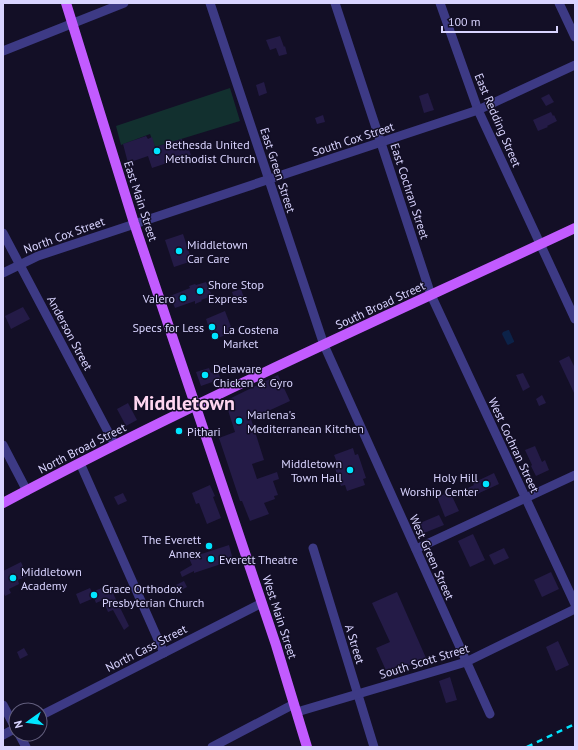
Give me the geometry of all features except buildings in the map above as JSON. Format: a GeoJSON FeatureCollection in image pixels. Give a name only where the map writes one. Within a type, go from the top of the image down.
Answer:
{"type":"FeatureCollection","features":[{"type":"Feature","properties":{"kind":"main road","name":"East Main Street"},"geometry":{"type":"LineString","coordinates":[[66,3],[134,223],[196,405]]}},
{"type":"Feature","properties":{"kind":"main road","name":"South Broad Street"},"geometry":{"type":"LineString","coordinates":[[196,405],[575,228]]}},
{"type":"Feature","properties":{"kind":"main road","name":"North Broad Street"},"geometry":{"type":"LineString","coordinates":[[3,503],[196,405]]}},
{"type":"Feature","properties":{"kind":"main road","name":"West Main Street"},"geometry":{"type":"LineString","coordinates":[[196,405],[262,603],[307,747]]}},
{"type":"Feature","properties":{"kind":"street"},"geometry":{"type":"LineString","coordinates":[[3,51],[124,3]]}},
{"type":"Feature","properties":{"kind":"street","name":"East Green Street"},"geometry":{"type":"LineString","coordinates":[[210,3],[324,345]]}},
{"type":"Feature","properties":{"kind":"street","name":"East Cochran Street"},"geometry":{"type":"LineString","coordinates":[[335,3],[431,295]]}},
{"type":"Feature","properties":{"kind":"street","name":"East Redding Street"},"geometry":{"type":"LineString","coordinates":[[440,3],[478,110],[575,319]]}},
{"type":"Feature","properties":{"kind":"street"},"geometry":{"type":"LineString","coordinates":[[559,3],[575,36]]}},
{"type":"Feature","properties":{"kind":"street","name":"South Cox Street"},"geometry":{"type":"LineString","coordinates":[[134,223],[269,180],[478,110],[575,65]]}},
{"type":"Feature","properties":{"kind":"street","name":"North Cox Street"},"geometry":{"type":"LineString","coordinates":[[3,273],[38,256],[134,223]]}},
{"type":"Feature","properties":{"kind":"street","name":"Anderson Street"},"geometry":{"type":"LineString","coordinates":[[3,233],[115,445]]}},
{"type":"Feature","properties":{"kind":"street","name":"West Cochran Street"},"geometry":{"type":"LineString","coordinates":[[431,295],[575,604]]}},
{"type":"Feature","properties":{"kind":"street","name":"West Green Street"},"geometry":{"type":"LineString","coordinates":[[324,345],[490,714]]}},
{"type":"Feature","properties":{"kind":"street"},"geometry":{"type":"LineString","coordinates":[[3,445],[27,491]]}},
{"type":"Feature","properties":{"kind":"street"},"geometry":{"type":"LineString","coordinates":[[80,463],[164,653]]}},
{"type":"Feature","properties":{"kind":"street"},"geometry":{"type":"LineString","coordinates":[[416,549],[575,475]]}},
{"type":"Feature","properties":{"kind":"street","name":"A Street"},"geometry":{"type":"LineString","coordinates":[[312,548],[374,747]]}},
{"type":"Feature","properties":{"kind":"street","name":"North Cass Street"},"geometry":{"type":"LineString","coordinates":[[48,712],[262,603]]}},
{"type":"Feature","properties":{"kind":"street","name":"South Scott Street"},"geometry":{"type":"LineString","coordinates":[[212,747],[295,708],[358,694],[466,662],[575,609]]}},
{"type":"Feature","properties":{"kind":"street"},"geometry":{"type":"LineString","coordinates":[[3,705],[8,714]]}},
{"type":"Feature","properties":{"kind":"green space"},"geometry":{"type":"Polygon","coordinates":[[[230,88],[240,121],[155,147],[150,134],[121,145],[116,126],[230,88]]]}},
{"type":"Feature","properties":{"kind":"water"},"geometry":{"type":"Polygon","coordinates":[[[508,330],[514,342],[508,345],[502,334],[508,330]]]}},
{"type":"Feature","properties":{"kind":"railway"},"geometry":{"type":"LineString","coordinates":[[527,747],[575,724]]}},
{"type":"Feature","properties":{"kind":"place","name":"Bethesda United Methodist Church"},"geometry":{"type":"Point","coordinates":[157,151]}},
{"type":"Feature","properties":{"kind":"place","name":"Middletown Car Care"},"geometry":{"type":"Point","coordinates":[179,251]}},
{"type":"Feature","properties":{"kind":"place","name":"Shore Stop Express"},"geometry":{"type":"Point","coordinates":[200,291]}},
{"type":"Feature","properties":{"kind":"place","name":"Valero"},"geometry":{"type":"Point","coordinates":[183,298]}},
{"type":"Feature","properties":{"kind":"place","name":"Specs for Less"},"geometry":{"type":"Point","coordinates":[212,327]}},
{"type":"Feature","properties":{"kind":"place","name":"La Costena Market"},"geometry":{"type":"Point","coordinates":[215,336]}},
{"type":"Feature","properties":{"kind":"place","name":"Delaware Chicken & Gyro"},"geometry":{"type":"Point","coordinates":[205,375]}},
{"type":"Feature","properties":{"kind":"place","name":"Marlena's Mediterranean Kitchen"},"geometry":{"type":"Point","coordinates":[239,421]}},
{"type":"Feature","properties":{"kind":"place","name":"Pithari"},"geometry":{"type":"Point","coordinates":[179,431]}},
{"type":"Feature","properties":{"kind":"place","name":"Middletown Town Hall"},"geometry":{"type":"Point","coordinates":[350,470]}},
{"type":"Feature","properties":{"kind":"place","name":"Holy Hill Worship Center"},"geometry":{"type":"Point","coordinates":[486,484]}},
{"type":"Feature","properties":{"kind":"place","name":"The Everett Annex"},"geometry":{"type":"Point","coordinates":[209,546]}},
{"type":"Feature","properties":{"kind":"place","name":"Everett Theatre"},"geometry":{"type":"Point","coordinates":[211,559]}},
{"type":"Feature","properties":{"kind":"place","name":"Middletown Academy"},"geometry":{"type":"Point","coordinates":[13,578]}},
{"type":"Feature","properties":{"kind":"place","name":"Grace Orthodox Presbyterian Church"},"geometry":{"type":"Point","coordinates":[94,595]}},
{"type":"Feature","properties":{"kind":"district","name":"Middletown"},"geometry":{"type":"Point","coordinates":[184,403]}}]}
